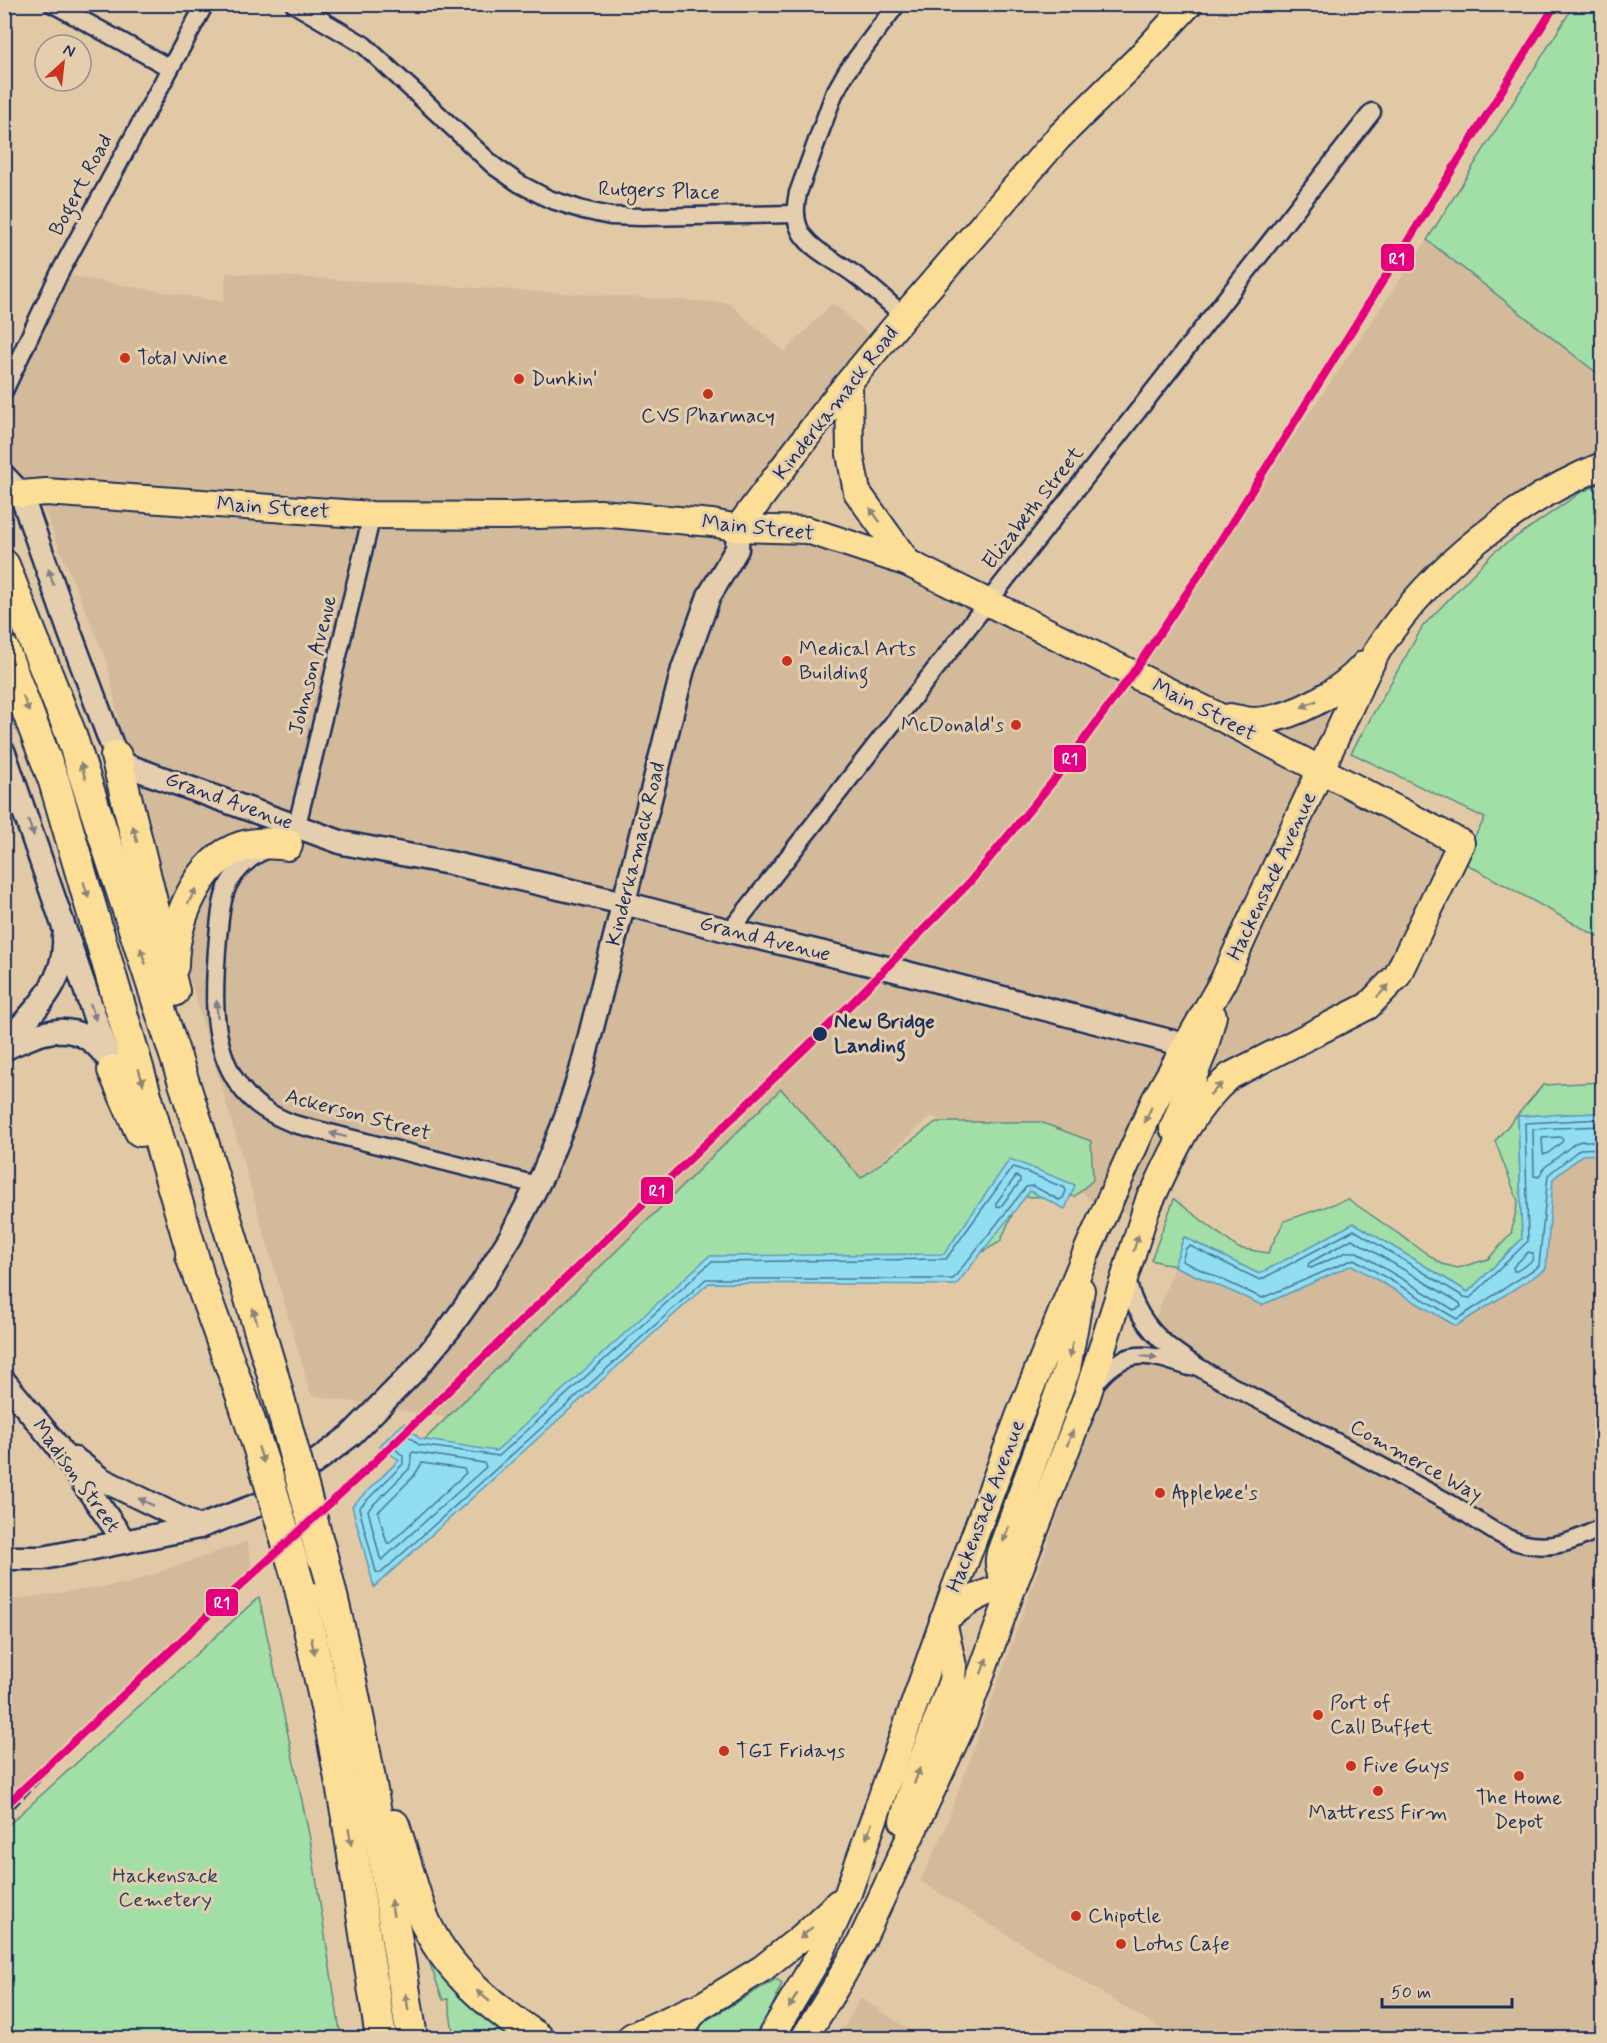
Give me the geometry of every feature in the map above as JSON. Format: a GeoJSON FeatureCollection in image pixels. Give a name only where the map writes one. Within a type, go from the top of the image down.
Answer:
{"type":"FeatureCollection","features":[{"type":"Feature","properties":{"kind":"highway"},"geometry":{"type":"LineString","coordinates":[[4,565],[70,732],[200,1132],[272,1372],[322,1556],[360,1716],[382,1840],[412,2038]]}},
{"type":"Feature","properties":{"kind":"highway"},"geometry":{"type":"LineString","coordinates":[[4,650],[54,781],[198,1273],[268,1477],[300,1588],[332,1735],[348,1823],[381,2038]]}},
{"type":"Feature","properties":{"kind":"highway"},"geometry":{"type":"LineString","coordinates":[[116,756],[179,1013],[208,1109],[200,1132]]}},
{"type":"Feature","properties":{"kind":"highway"},"geometry":{"type":"LineString","coordinates":[[179,1013],[174,985],[174,951],[180,921],[195,889],[210,867],[228,853],[251,844],[266,843],[292,835]]}},
{"type":"Feature","properties":{"kind":"highway"},"geometry":{"type":"LineString","coordinates":[[113,1070],[198,1273]]}},
{"type":"Feature","properties":{"kind":"highway"},"geometry":{"type":"LineString","coordinates":[[360,1716],[423,1917],[432,1934],[449,1962],[468,1982],[541,2036]]}},
{"type":"Feature","properties":{"kind":"highway"},"geometry":{"type":"LineString","coordinates":[[633,2038],[693,2011]]}},
{"type":"Feature","properties":{"kind":"main road","name":"Kinderkamack Road"},"geometry":{"type":"LineString","coordinates":[[4,1558],[43,1558],[199,1527],[260,1504],[351,1435],[415,1370],[450,1328],[511,1236],[537,1185],[564,1123],[581,1071],[683,669],[709,596],[737,549],[738,528],[849,383],[904,316],[1058,138],[1139,58],[1189,4]]}},
{"type":"Feature","properties":{"kind":"main road"},"geometry":{"type":"LineString","coordinates":[[849,383],[850,454],[858,492],[908,563]]}},
{"type":"Feature","properties":{"kind":"main road"},"geometry":{"type":"LineString","coordinates":[[1212,713],[1252,721],[1280,716],[1304,707],[1341,687],[1355,675],[1428,587],[1458,556],[1530,503],[1602,466]]}},
{"type":"Feature","properties":{"kind":"main road","name":"Main Street"},"geometry":{"type":"LineString","coordinates":[[13,485],[46,492],[372,515],[507,516],[600,513],[712,523],[738,528],[807,530],[908,563],[1212,713],[1461,843],[1397,976],[1368,1006],[1230,1076],[1213,1091],[1197,1110],[1183,1133],[1145,1212]]}},
{"type":"Feature","properties":{"kind":"main road"},"geometry":{"type":"LineString","coordinates":[[13,485],[116,756]]}},
{"type":"Feature","properties":{"kind":"main road","name":"Hackensack Avenue"},"geometry":{"type":"LineString","coordinates":[[770,2038],[819,1956],[848,1893],[943,1620],[1020,1414],[1087,1251],[1155,1100],[1223,981],[1381,645]]}},
{"type":"Feature","properties":{"kind":"main road","name":"Grand Avenue"},"geometry":{"type":"LineString","coordinates":[[116,756],[128,766],[292,835],[309,846],[343,843],[450,863],[887,968],[1185,1045]]}},
{"type":"Feature","properties":{"kind":"main road"},"geometry":{"type":"LineString","coordinates":[[7,764],[113,1070]]}},
{"type":"Feature","properties":{"kind":"main road"},"geometry":{"type":"LineString","coordinates":[[4,1044],[41,1004],[58,976],[65,945],[60,915]]}},
{"type":"Feature","properties":{"kind":"main road","name":"Hackensack Avenue"},"geometry":{"type":"LineString","coordinates":[[804,2038],[855,1953],[964,1721],[1013,1586],[1087,1396],[1161,1157],[1203,1050],[1223,981]]}},
{"type":"Feature","properties":{"kind":"main road"},"geometry":{"type":"LineString","coordinates":[[4,1049],[48,1032],[69,1030],[92,1041],[104,1054],[113,1070]]}},
{"type":"Feature","properties":{"kind":"main road"},"geometry":{"type":"LineString","coordinates":[[1013,1586],[1000,1574],[999,1553],[1067,1369],[1075,1333],[1087,1251]]}},
{"type":"Feature","properties":{"kind":"main road","name":"Madison Street"},"geometry":{"type":"LineString","coordinates":[[4,1381],[56,1444],[125,1542]]}},
{"type":"Feature","properties":{"kind":"main road"},"geometry":{"type":"LineString","coordinates":[[56,1444],[101,1479],[199,1527]]}},
{"type":"Feature","properties":{"kind":"main road"},"geometry":{"type":"LineString","coordinates":[[882,1893],[915,1779],[951,1681],[953,1666],[943,1620],[972,1599],[991,1589],[1013,1586]]}},
{"type":"Feature","properties":{"kind":"main road"},"geometry":{"type":"LineString","coordinates":[[679,2038],[693,2011],[763,1968],[803,1936],[848,1893]]}},
{"type":"Feature","properties":{"kind":"street"},"geometry":{"type":"LineString","coordinates":[[53,4],[170,68]]}},
{"type":"Feature","properties":{"kind":"street","name":"Bogert Road"},"geometry":{"type":"LineString","coordinates":[[4,391],[11,368],[59,274],[205,4]]}},
{"type":"Feature","properties":{"kind":"street","name":"Rutgers Place"},"geometry":{"type":"LineString","coordinates":[[294,4],[364,45],[494,166],[520,184],[549,199],[610,216],[796,214]]}},
{"type":"Feature","properties":{"kind":"street"},"geometry":{"type":"LineString","coordinates":[[897,4],[834,94],[798,193],[796,214],[797,222],[810,243],[856,276],[904,316]]}},
{"type":"Feature","properties":{"kind":"street","name":"Elizabeth Street"},"geometry":{"type":"LineString","coordinates":[[730,931],[1372,112]]}},
{"type":"Feature","properties":{"kind":"street","name":"Johnson Avenue"},"geometry":{"type":"LineString","coordinates":[[292,835],[372,515]]}},
{"type":"Feature","properties":{"kind":"street","name":"Ackerson Street"},"geometry":{"type":"LineString","coordinates":[[292,835],[252,856],[229,884],[222,902],[216,957],[216,1014],[227,1064],[238,1084],[253,1103],[274,1116],[294,1124],[537,1185]]}},
{"type":"Feature","properties":{"kind":"street","name":"Commerce Way"},"geometry":{"type":"LineString","coordinates":[[1126,1274],[1130,1297],[1139,1314],[1168,1346],[1215,1376],[1370,1462],[1448,1502],[1503,1535],[1539,1546],[1559,1545],[1578,1540],[1602,1527]]}},
{"type":"Feature","properties":{"kind":"street","name":"Commerce Way"},"geometry":{"type":"LineString","coordinates":[[1087,1396],[1106,1370],[1118,1361],[1137,1355],[1164,1359],[1215,1376]]}},
{"type":"Feature","properties":{"kind":"shaded area"},"geometry":{"type":"Polygon","coordinates":[[[1427,240],[1602,377],[1602,466],[1428,587],[1321,770],[1461,843],[1397,976],[1230,1076],[1145,1212],[1104,1213],[1075,1185],[932,1116],[861,1178],[781,1089],[448,1418],[311,1395],[128,766],[107,662],[36,492],[5,476],[5,391],[59,274],[224,302],[226,273],[729,303],[784,352],[833,303],[881,346],[739,527],[807,530],[1132,674],[1427,240]]]}},
{"type":"Feature","properties":{"kind":"shaded area"},"geometry":{"type":"Polygon","coordinates":[[[1582,1154],[1602,1154],[1602,2038],[1175,2038],[920,1881],[943,1833],[1116,1356],[1146,1347],[1174,1266],[1262,1304],[1352,1264],[1456,1326],[1546,1269],[1553,1178],[1582,1154]]]}},
{"type":"Feature","properties":{"kind":"shaded area"},"geometry":{"type":"Polygon","coordinates":[[[247,1541],[252,1567],[5,1802],[5,1599],[129,1583],[247,1541]]]}},
{"type":"Feature","properties":{"kind":"shaded area"},"geometry":{"type":"Polygon","coordinates":[[[861,1998],[922,2038],[838,2038],[861,1998]]]}},
{"type":"Feature","properties":{"kind":"green space"},"geometry":{"type":"Polygon","coordinates":[[[1574,5],[1602,5],[1602,377],[1427,240],[1574,5]]]}},
{"type":"Feature","properties":{"kind":"green space"},"geometry":{"type":"Polygon","coordinates":[[[1602,483],[1602,939],[1461,861],[1485,818],[1351,753],[1423,626],[1494,552],[1580,493],[1602,483]]]}},
{"type":"Feature","properties":{"kind":"green space"},"geometry":{"type":"Polygon","coordinates":[[[1602,1082],[1602,1113],[1518,1116],[1522,1239],[1468,1292],[1354,1223],[1259,1274],[1184,1237],[1174,1266],[1151,1260],[1174,1199],[1238,1248],[1268,1253],[1284,1221],[1348,1199],[1442,1264],[1458,1268],[1488,1259],[1511,1234],[1518,1201],[1495,1141],[1543,1085],[1602,1082]]]}},
{"type":"Feature","properties":{"kind":"green space"},"geometry":{"type":"Polygon","coordinates":[[[781,1089],[861,1178],[936,1122],[1040,1122],[1091,1141],[1093,1180],[1075,1196],[1020,1197],[1000,1242],[927,1283],[700,1276],[374,1576],[356,1507],[781,1089]]]}},
{"type":"Feature","properties":{"kind":"green space","name":"Hackensack Cemetery"},"geometry":{"type":"Polygon","coordinates":[[[259,1597],[310,1839],[341,2038],[5,2038],[5,1828],[259,1597]]]}},
{"type":"Feature","properties":{"kind":"green space"},"geometry":{"type":"Polygon","coordinates":[[[422,1942],[527,2038],[454,2038],[448,1999],[443,2000],[422,1942]]]}},
{"type":"Feature","properties":{"kind":"green space"},"geometry":{"type":"Polygon","coordinates":[[[776,1979],[782,1983],[769,2014],[754,2038],[692,2038],[700,2024],[776,1979]]]}},
{"type":"Feature","properties":{"kind":"water"},"geometry":{"type":"Polygon","coordinates":[[[1602,1113],[1602,1154],[1582,1155],[1553,1179],[1546,1269],[1456,1326],[1352,1265],[1262,1305],[1174,1266],[1184,1237],[1259,1274],[1354,1223],[1468,1292],[1522,1239],[1518,1116],[1602,1113]]]}},
{"type":"Feature","properties":{"kind":"water"},"geometry":{"type":"Polygon","coordinates":[[[1010,1159],[1075,1185],[1065,1209],[1030,1191],[956,1285],[709,1283],[374,1587],[352,1506],[399,1460],[379,1446],[404,1423],[420,1439],[496,1451],[709,1256],[944,1254],[1010,1159]]]}},
{"type":"Feature","properties":{"kind":"railway"},"geometry":{"type":"LineString","coordinates":[[4,1816],[90,1727]]}},
{"type":"Feature","properties":{"kind":"transit line","name":"R1"},"geometry":{"type":"LineString","coordinates":[[4,1807],[364,1472],[847,1008],[969,883],[1055,779],[1132,674],[1199,575],[1556,4]]}},
{"type":"Feature","properties":{"kind":"place","name":"Total Wine"},"geometry":{"type":"Point","coordinates":[125,358]}},
{"type":"Feature","properties":{"kind":"place","name":"Dunkin'"},"geometry":{"type":"Point","coordinates":[519,379]}},
{"type":"Feature","properties":{"kind":"place","name":"CVS Pharmacy"},"geometry":{"type":"Point","coordinates":[708,394]}},
{"type":"Feature","properties":{"kind":"place","name":"Medical Arts Building"},"geometry":{"type":"Point","coordinates":[787,661]}},
{"type":"Feature","properties":{"kind":"place","name":"McDonald's"},"geometry":{"type":"Point","coordinates":[1016,725]}},
{"type":"Feature","properties":{"kind":"place","name":"New Bridge Landing"},"geometry":{"type":"Point","coordinates":[820,1034]}},
{"type":"Feature","properties":{"kind":"place","name":"Applebee's"},"geometry":{"type":"Point","coordinates":[1160,1493]}},
{"type":"Feature","properties":{"kind":"place","name":"Port of Call Buffet"},"geometry":{"type":"Point","coordinates":[1318,1715]}},
{"type":"Feature","properties":{"kind":"place","name":"TGI Fridays"},"geometry":{"type":"Point","coordinates":[724,1751]}},
{"type":"Feature","properties":{"kind":"place","name":"Five Guys"},"geometry":{"type":"Point","coordinates":[1351,1766]}},
{"type":"Feature","properties":{"kind":"place","name":"The Home Depot"},"geometry":{"type":"Point","coordinates":[1519,1776]}},
{"type":"Feature","properties":{"kind":"place","name":"Mattress Firm"},"geometry":{"type":"Point","coordinates":[1378,1791]}},
{"type":"Feature","properties":{"kind":"place","name":"Chipotle"},"geometry":{"type":"Point","coordinates":[1076,1916]}},
{"type":"Feature","properties":{"kind":"place","name":"Lotus Cafe"},"geometry":{"type":"Point","coordinates":[1121,1944]}}]}
